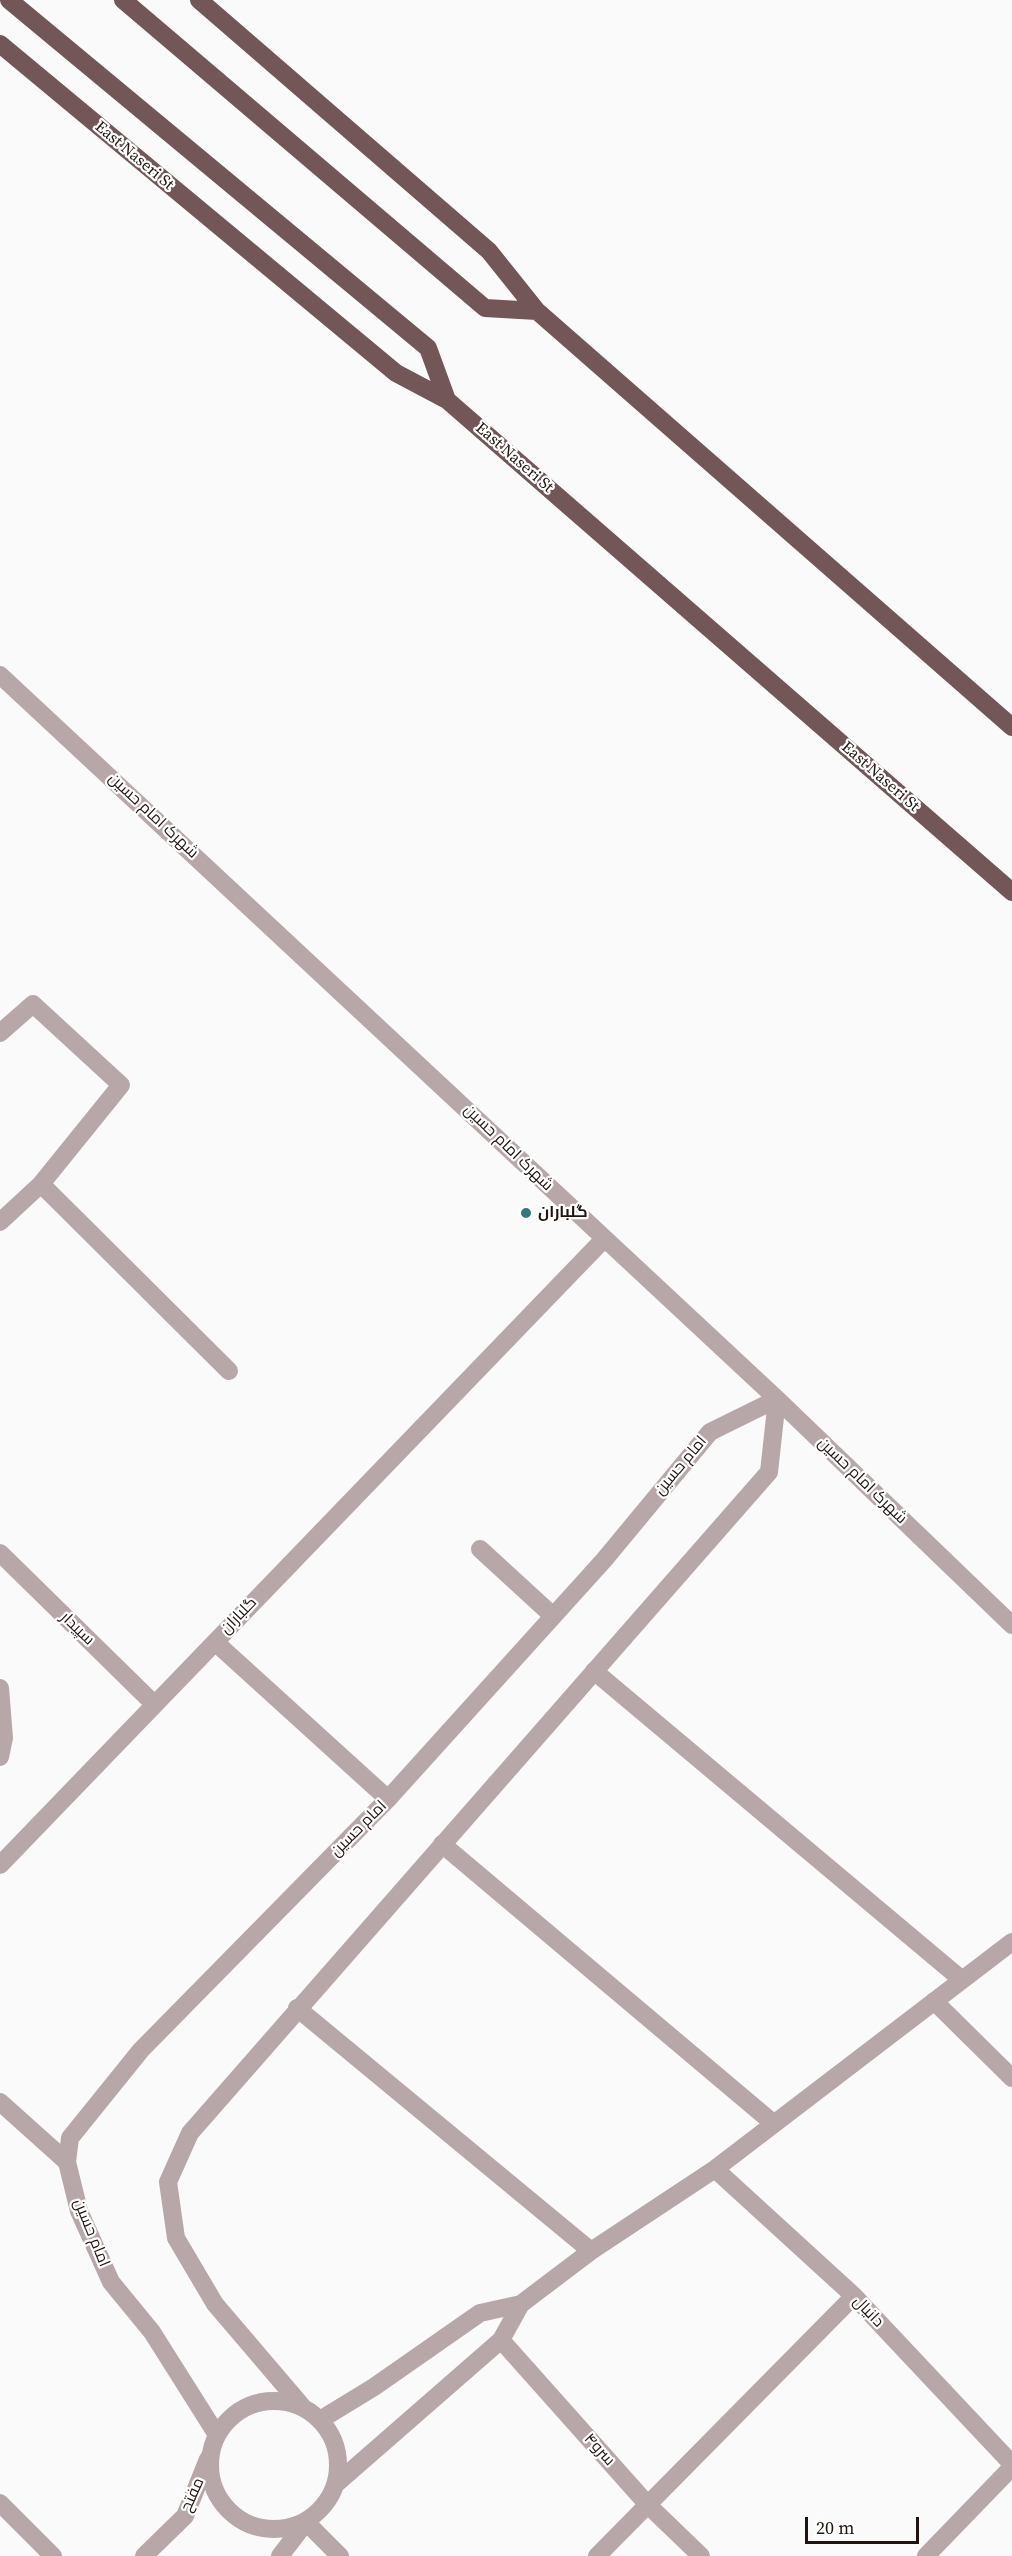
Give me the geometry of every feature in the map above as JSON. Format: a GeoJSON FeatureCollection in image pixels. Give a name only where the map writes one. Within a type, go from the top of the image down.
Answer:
{"type":"FeatureCollection","features":[{"type":"Feature","properties":{"kind":"highway"},"geometry":{"type":"LineString","coordinates":[[9,0],[428,348],[447,400]]}},
{"type":"Feature","properties":{"kind":"highway"},"geometry":{"type":"LineString","coordinates":[[123,0],[485,308],[537,311]]}},
{"type":"Feature","properties":{"kind":"highway"},"geometry":{"type":"LineString","coordinates":[[200,0],[489,251],[537,311],[1012,727]]}},
{"type":"Feature","properties":{"kind":"highway","name":"East Naseri St"},"geometry":{"type":"LineString","coordinates":[[0,44],[396,373],[447,400],[1012,892]]}},
{"type":"Feature","properties":{"kind":"street","name":"شهرک امام حسین"},"geometry":{"type":"LineString","coordinates":[[0,675],[777,1399],[1012,1624]]}},
{"type":"Feature","properties":{"kind":"street"},"geometry":{"type":"LineString","coordinates":[[0,1034],[33,1004],[122,1085],[41,1184],[0,1222]]}},
{"type":"Feature","properties":{"kind":"street"},"geometry":{"type":"LineString","coordinates":[[41,1184],[229,1371]]}},
{"type":"Feature","properties":{"kind":"street","name":"گلباران"},"geometry":{"type":"LineString","coordinates":[[0,1865],[604,1239]]}},
{"type":"Feature","properties":{"kind":"street"},"geometry":{"type":"LineString","coordinates":[[280,2556],[306,2522],[319,2512],[329,2499],[336,2484],[339,2467],[337,2450],[331,2433],[320,2420],[302,2406],[214,2304],[176,2238],[168,2182],[190,2133],[297,2008],[769,1472],[777,1399]]}},
{"type":"Feature","properties":{"kind":"street","name":"امام حسین"},"geometry":{"type":"LineString","coordinates":[[217,2435],[152,2332],[111,2282],[79,2211],[67,2162],[70,2139],[141,2050],[388,1799],[604,1560],[710,1432],[777,1399]]}},
{"type":"Feature","properties":{"kind":"street"},"geometry":{"type":"LineString","coordinates":[[480,1549],[553,1616]]}},
{"type":"Feature","properties":{"kind":"street","name":"سپیدار"},"geometry":{"type":"LineString","coordinates":[[0,1553],[154,1704]]}},
{"type":"Feature","properties":{"kind":"street"},"geometry":{"type":"LineString","coordinates":[[214,1642],[388,1799]]}},
{"type":"Feature","properties":{"kind":"street"},"geometry":{"type":"LineString","coordinates":[[594,1671],[961,1979]]}},
{"type":"Feature","properties":{"kind":"street"},"geometry":{"type":"LineString","coordinates":[[0,1688],[4,1738],[0,1757]]}},
{"type":"Feature","properties":{"kind":"street"},"geometry":{"type":"LineString","coordinates":[[442,1844],[773,2123]]}},
{"type":"Feature","properties":{"kind":"street"},"geometry":{"type":"LineString","coordinates":[[336,2484],[501,2340],[521,2304],[591,2251],[715,2169],[1012,1942]]}},
{"type":"Feature","properties":{"kind":"street"},"geometry":{"type":"LineString","coordinates":[[934,2001],[1012,2078]]}},
{"type":"Feature","properties":{"kind":"street"},"geometry":{"type":"LineString","coordinates":[[297,2008],[591,2251]]}},
{"type":"Feature","properties":{"kind":"street"},"geometry":{"type":"LineString","coordinates":[[0,2102],[67,2162]]}},
{"type":"Feature","properties":{"kind":"street","name":"دانیال"},"geometry":{"type":"LineString","coordinates":[[715,2169],[854,2296],[1012,2466]]}},
{"type":"Feature","properties":{"kind":"street"},"geometry":{"type":"LineString","coordinates":[[597,2556],[854,2296]]}},
{"type":"Feature","properties":{"kind":"street"},"geometry":{"type":"LineString","coordinates":[[320,2420],[374,2387],[480,2313],[521,2304]]}},
{"type":"Feature","properties":{"kind":"street","name":"سرو۴"},"geometry":{"type":"LineString","coordinates":[[501,2340],[648,2505],[701,2556]]}},
{"type":"Feature","properties":{"kind":"street"},"geometry":{"type":"LineString","coordinates":[[302,2406],[283,2401],[263,2402],[244,2408],[228,2420],[217,2435],[210,2454],[210,2472],[214,2490],[237,2518],[253,2526],[271,2530],[289,2528],[306,2522]]}},
{"type":"Feature","properties":{"kind":"street","name":"مفتح"},"geometry":{"type":"LineString","coordinates":[[144,2556],[185,2516],[210,2454]]}},
{"type":"Feature","properties":{"kind":"street"},"geometry":{"type":"LineString","coordinates":[[926,2556],[1012,2466]]}},
{"type":"Feature","properties":{"kind":"street"},"geometry":{"type":"LineString","coordinates":[[0,2503],[53,2556]]}},
{"type":"Feature","properties":{"kind":"street"},"geometry":{"type":"LineString","coordinates":[[306,2522],[340,2556]]}},
{"type":"Feature","properties":{"kind":"place","name":"گلباران"},"geometry":{"type":"Point","coordinates":[526,1213]}}]}
